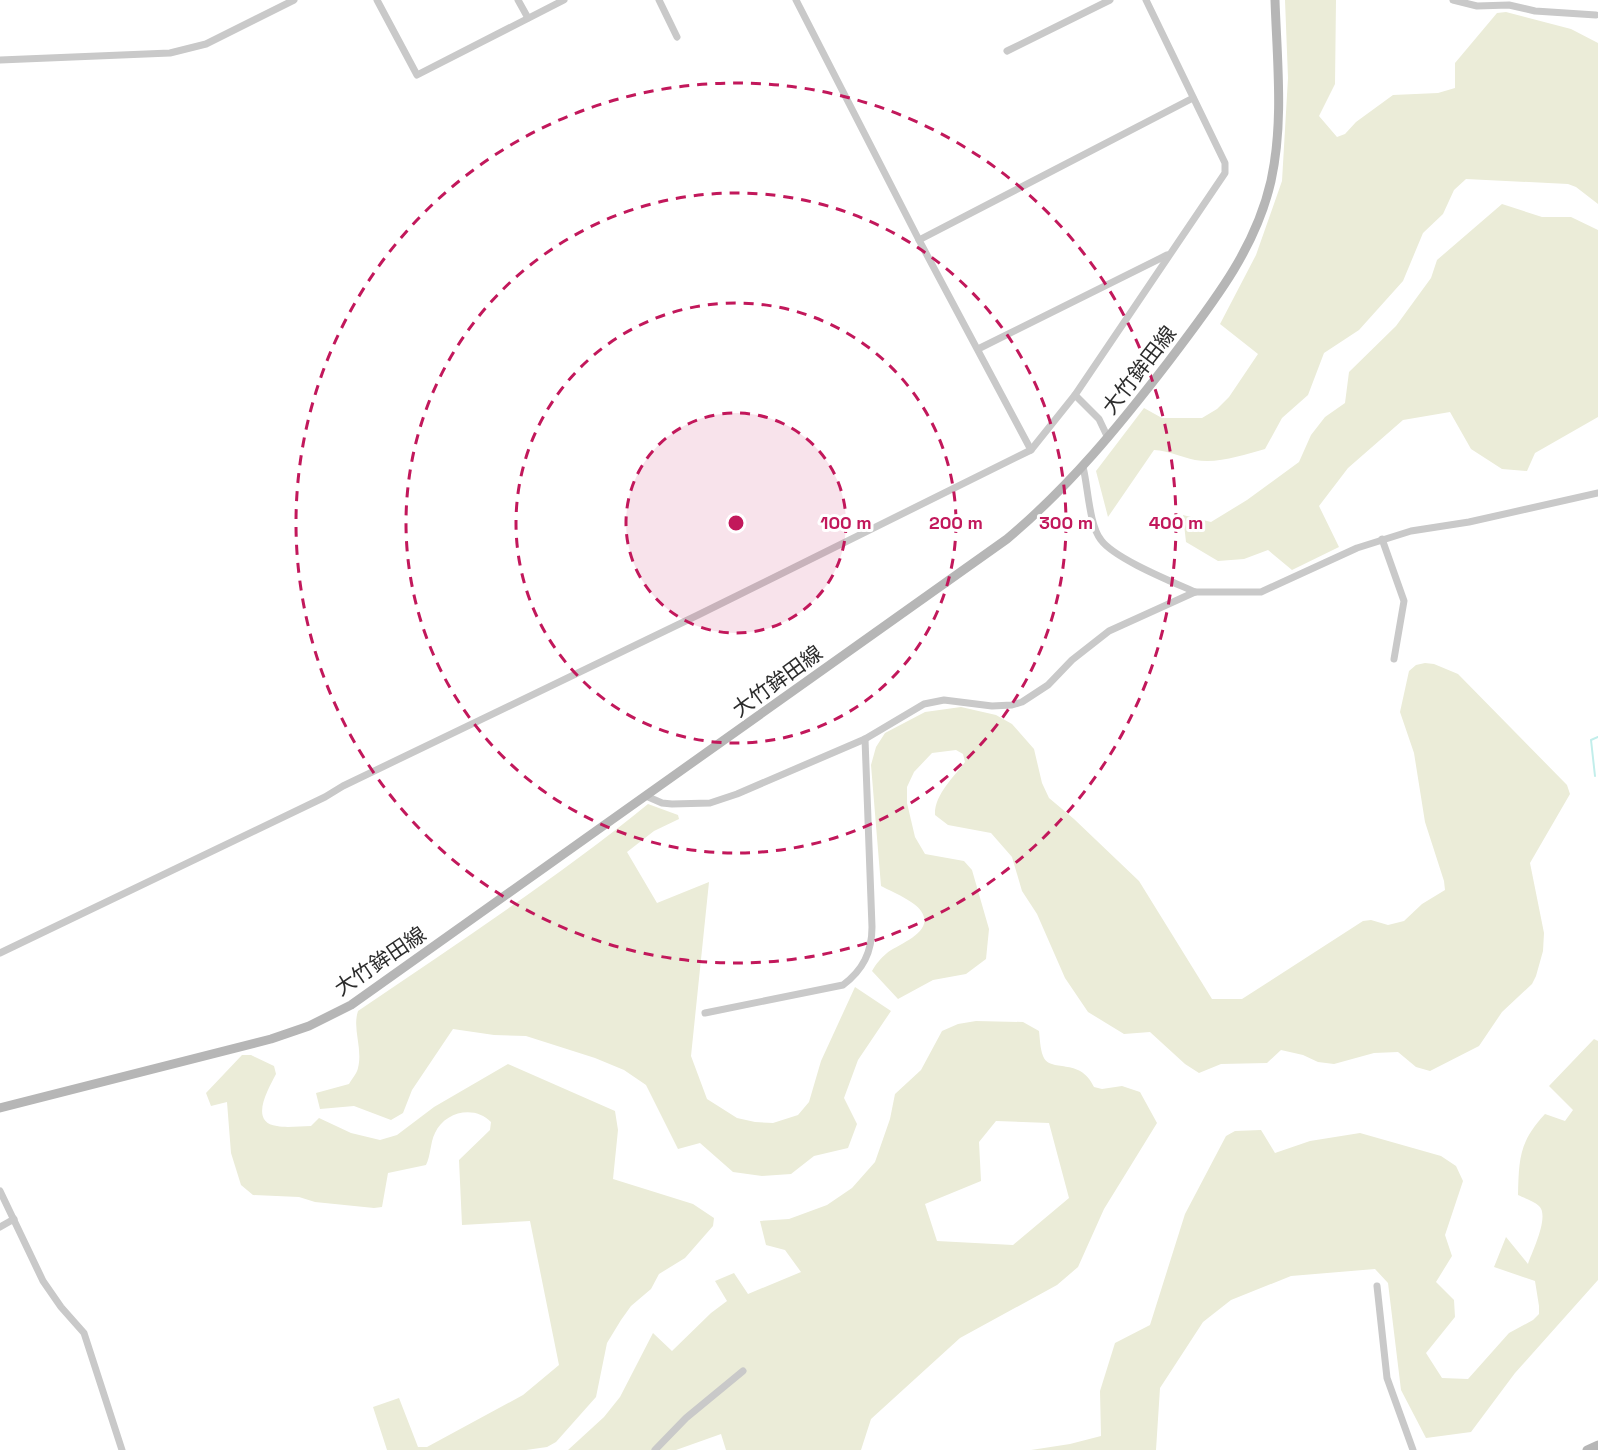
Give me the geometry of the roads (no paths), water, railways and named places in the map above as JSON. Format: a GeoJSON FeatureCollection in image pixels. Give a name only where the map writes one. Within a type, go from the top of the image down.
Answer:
{"type":"FeatureCollection","features":[{"type":"Feature","properties":{"kind":"main road","name":"大竹鉾田線"},"geometry":{"type":"LineString","coordinates":[[0,1108],[271,1039],[351,1005],[1007,539],[1049,502],[1108,438],[1218,297],[1251,240],[1270,183],[1278,130],[1275,0]]}},
{"type":"Feature","properties":{"kind":"main road"},"geometry":{"type":"LineString","coordinates":[[1587,1450],[1598,1445]]}},
{"type":"Feature","properties":{"kind":"street"},"geometry":{"type":"LineString","coordinates":[[0,60],[170,53],[206,44],[294,0]]}},
{"type":"Feature","properties":{"kind":"street"},"geometry":{"type":"LineString","coordinates":[[376,0],[417,75],[564,0]]}},
{"type":"Feature","properties":{"kind":"street"},"geometry":{"type":"LineString","coordinates":[[518,0],[528,18]]}},
{"type":"Feature","properties":{"kind":"street"},"geometry":{"type":"LineString","coordinates":[[659,0],[677,37]]}},
{"type":"Feature","properties":{"kind":"street"},"geometry":{"type":"LineString","coordinates":[[796,0],[919,240],[1031,450]]}},
{"type":"Feature","properties":{"kind":"street"},"geometry":{"type":"LineString","coordinates":[[1007,51],[1110,0]]}},
{"type":"Feature","properties":{"kind":"street"},"geometry":{"type":"LineString","coordinates":[[0,953],[325,797],[1031,450],[1075,395],[1225,173],[1225,163],[1146,0]]}},
{"type":"Feature","properties":{"kind":"street"},"geometry":{"type":"LineString","coordinates":[[1453,0],[1477,6],[1509,5],[1536,12],[1596,15]]}},
{"type":"Feature","properties":{"kind":"street"},"geometry":{"type":"LineString","coordinates":[[919,240],[1193,98]]}},
{"type":"Feature","properties":{"kind":"street"},"geometry":{"type":"LineString","coordinates":[[978,349],[1169,254]]}},
{"type":"Feature","properties":{"kind":"street"},"geometry":{"type":"LineString","coordinates":[[1075,395],[1100,419],[1108,438]]}},
{"type":"Feature","properties":{"kind":"street"},"geometry":{"type":"LineString","coordinates":[[1083,467],[1094,524],[1100,540],[1138,566],[1195,592]]}},
{"type":"Feature","properties":{"kind":"street"},"geometry":{"type":"LineString","coordinates":[[646,796],[662,803],[710,803],[737,794],[865,739],[909,712],[930,703],[954,701],[1002,706],[1022,702],[1048,685],[1072,660],[1109,631],[1195,592],[1261,592],[1382,539],[1598,493]]}},
{"type":"Feature","properties":{"kind":"street"},"geometry":{"type":"LineString","coordinates":[[1382,539],[1404,601],[1394,659]]}},
{"type":"Feature","properties":{"kind":"street"},"geometry":{"type":"LineString","coordinates":[[705,1013],[843,985],[850,980],[868,955],[872,942],[872,927],[865,739]]}},
{"type":"Feature","properties":{"kind":"street"},"geometry":{"type":"LineString","coordinates":[[344,786],[357,787]]}},
{"type":"Feature","properties":{"kind":"street"},"geometry":{"type":"LineString","coordinates":[[0,1191],[44,1281],[61,1307],[84,1334],[122,1450]]}},
{"type":"Feature","properties":{"kind":"street"},"geometry":{"type":"LineString","coordinates":[[0,1227],[14,1219]]}},
{"type":"Feature","properties":{"kind":"street"},"geometry":{"type":"LineString","coordinates":[[1377,1286],[1387,1378],[1413,1450]]}},
{"type":"Feature","properties":{"kind":"street"},"geometry":{"type":"LineString","coordinates":[[655,1450],[686,1418],[743,1371]]}},
{"type":"Feature","properties":{"kind":"waterway"},"geometry":{"type":"LineString","coordinates":[[1595,776],[1591,740],[1598,737]]}}]}
